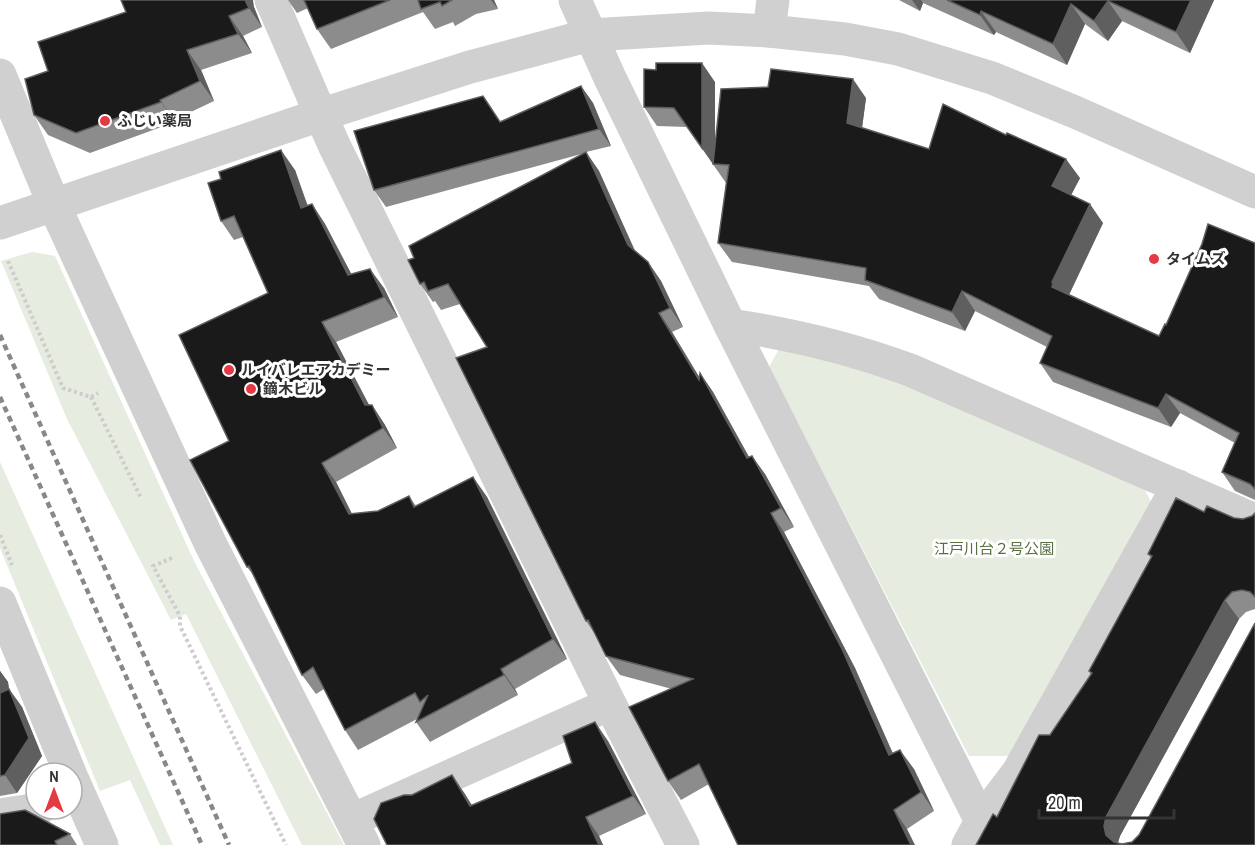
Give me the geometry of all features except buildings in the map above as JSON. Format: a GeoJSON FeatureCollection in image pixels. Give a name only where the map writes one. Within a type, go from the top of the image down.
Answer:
{"type":"FeatureCollection","features":[{"type":"Feature","properties":{"kind":"street"},"geometry":{"type":"LineString","coordinates":[[271,0],[320,115],[610,704],[682,845]]}},
{"type":"Feature","properties":{"kind":"street"},"geometry":{"type":"LineString","coordinates":[[575,0],[975,833],[1018,772],[1178,486]]}},
{"type":"Feature","properties":{"kind":"street"},"geometry":{"type":"LineString","coordinates":[[3,238],[54,205],[470,67],[590,35],[709,28],[771,15],[845,39],[898,49],[992,78],[1075,112],[1255,192]]}},
{"type":"Feature","properties":{"kind":"street"},"geometry":{"type":"LineString","coordinates":[[0,75],[54,205],[210,543],[358,832],[610,704]]}},
{"type":"Feature","properties":{"kind":"street"},"geometry":{"type":"LineString","coordinates":[[730,325],[789,334],[866,353],[1255,520]]}},
{"type":"Feature","properties":{"kind":"street"},"geometry":{"type":"LineString","coordinates":[[0,603],[63,761]]}},
{"type":"Feature","properties":{"kind":"street"},"geometry":{"type":"LineString","coordinates":[[84,809],[102,845]]}},
{"type":"Feature","properties":{"kind":"street"},"geometry":{"type":"LineString","coordinates":[[0,815],[24,811]]}},
{"type":"Feature","properties":{"kind":"path"},"geometry":{"type":"LineString","coordinates":[[3,238],[10,267],[63,388],[91,397]]}},
{"type":"Feature","properties":{"kind":"path"},"geometry":{"type":"LineString","coordinates":[[172,558],[153,566],[180,616],[180,626],[286,845]]}},
{"type":"Feature","properties":{"kind":"green space"},"geometry":{"type":"Polygon","coordinates":[[[32,252],[55,256],[195,563],[344,845],[302,845],[186,614],[171,620],[67,419],[1,261],[32,252]]]}},
{"type":"Feature","properties":{"kind":"green space","name":"江戸川台２号公園"},"geometry":{"type":"Polygon","coordinates":[[[780,347],[861,367],[1143,486],[1153,506],[1010,756],[969,756],[769,367],[780,347]]]}},
{"type":"Feature","properties":{"kind":"green space"},"geometry":{"type":"Polygon","coordinates":[[[0,462],[173,845],[160,845],[130,780],[100,791],[0,548],[0,462]]]}},
{"type":"Feature","properties":{"kind":"railway"},"geometry":{"type":"LineString","coordinates":[[0,335],[229,845]]}},
{"type":"Feature","properties":{"kind":"railway"},"geometry":{"type":"LineString","coordinates":[[0,397],[202,845]]}},
{"type":"Feature","properties":{"kind":"place","name":"ふじい薬局"},"geometry":{"type":"Point","coordinates":[105,121]}},
{"type":"Feature","properties":{"kind":"place","name":"タイムズ"},"geometry":{"type":"Point","coordinates":[1154,259]}},
{"type":"Feature","properties":{"kind":"place","name":"ルイバレエアカデミー"},"geometry":{"type":"Point","coordinates":[229,370]}},
{"type":"Feature","properties":{"kind":"place","name":"鏑木ビル"},"geometry":{"type":"Point","coordinates":[251,389]}}]}
